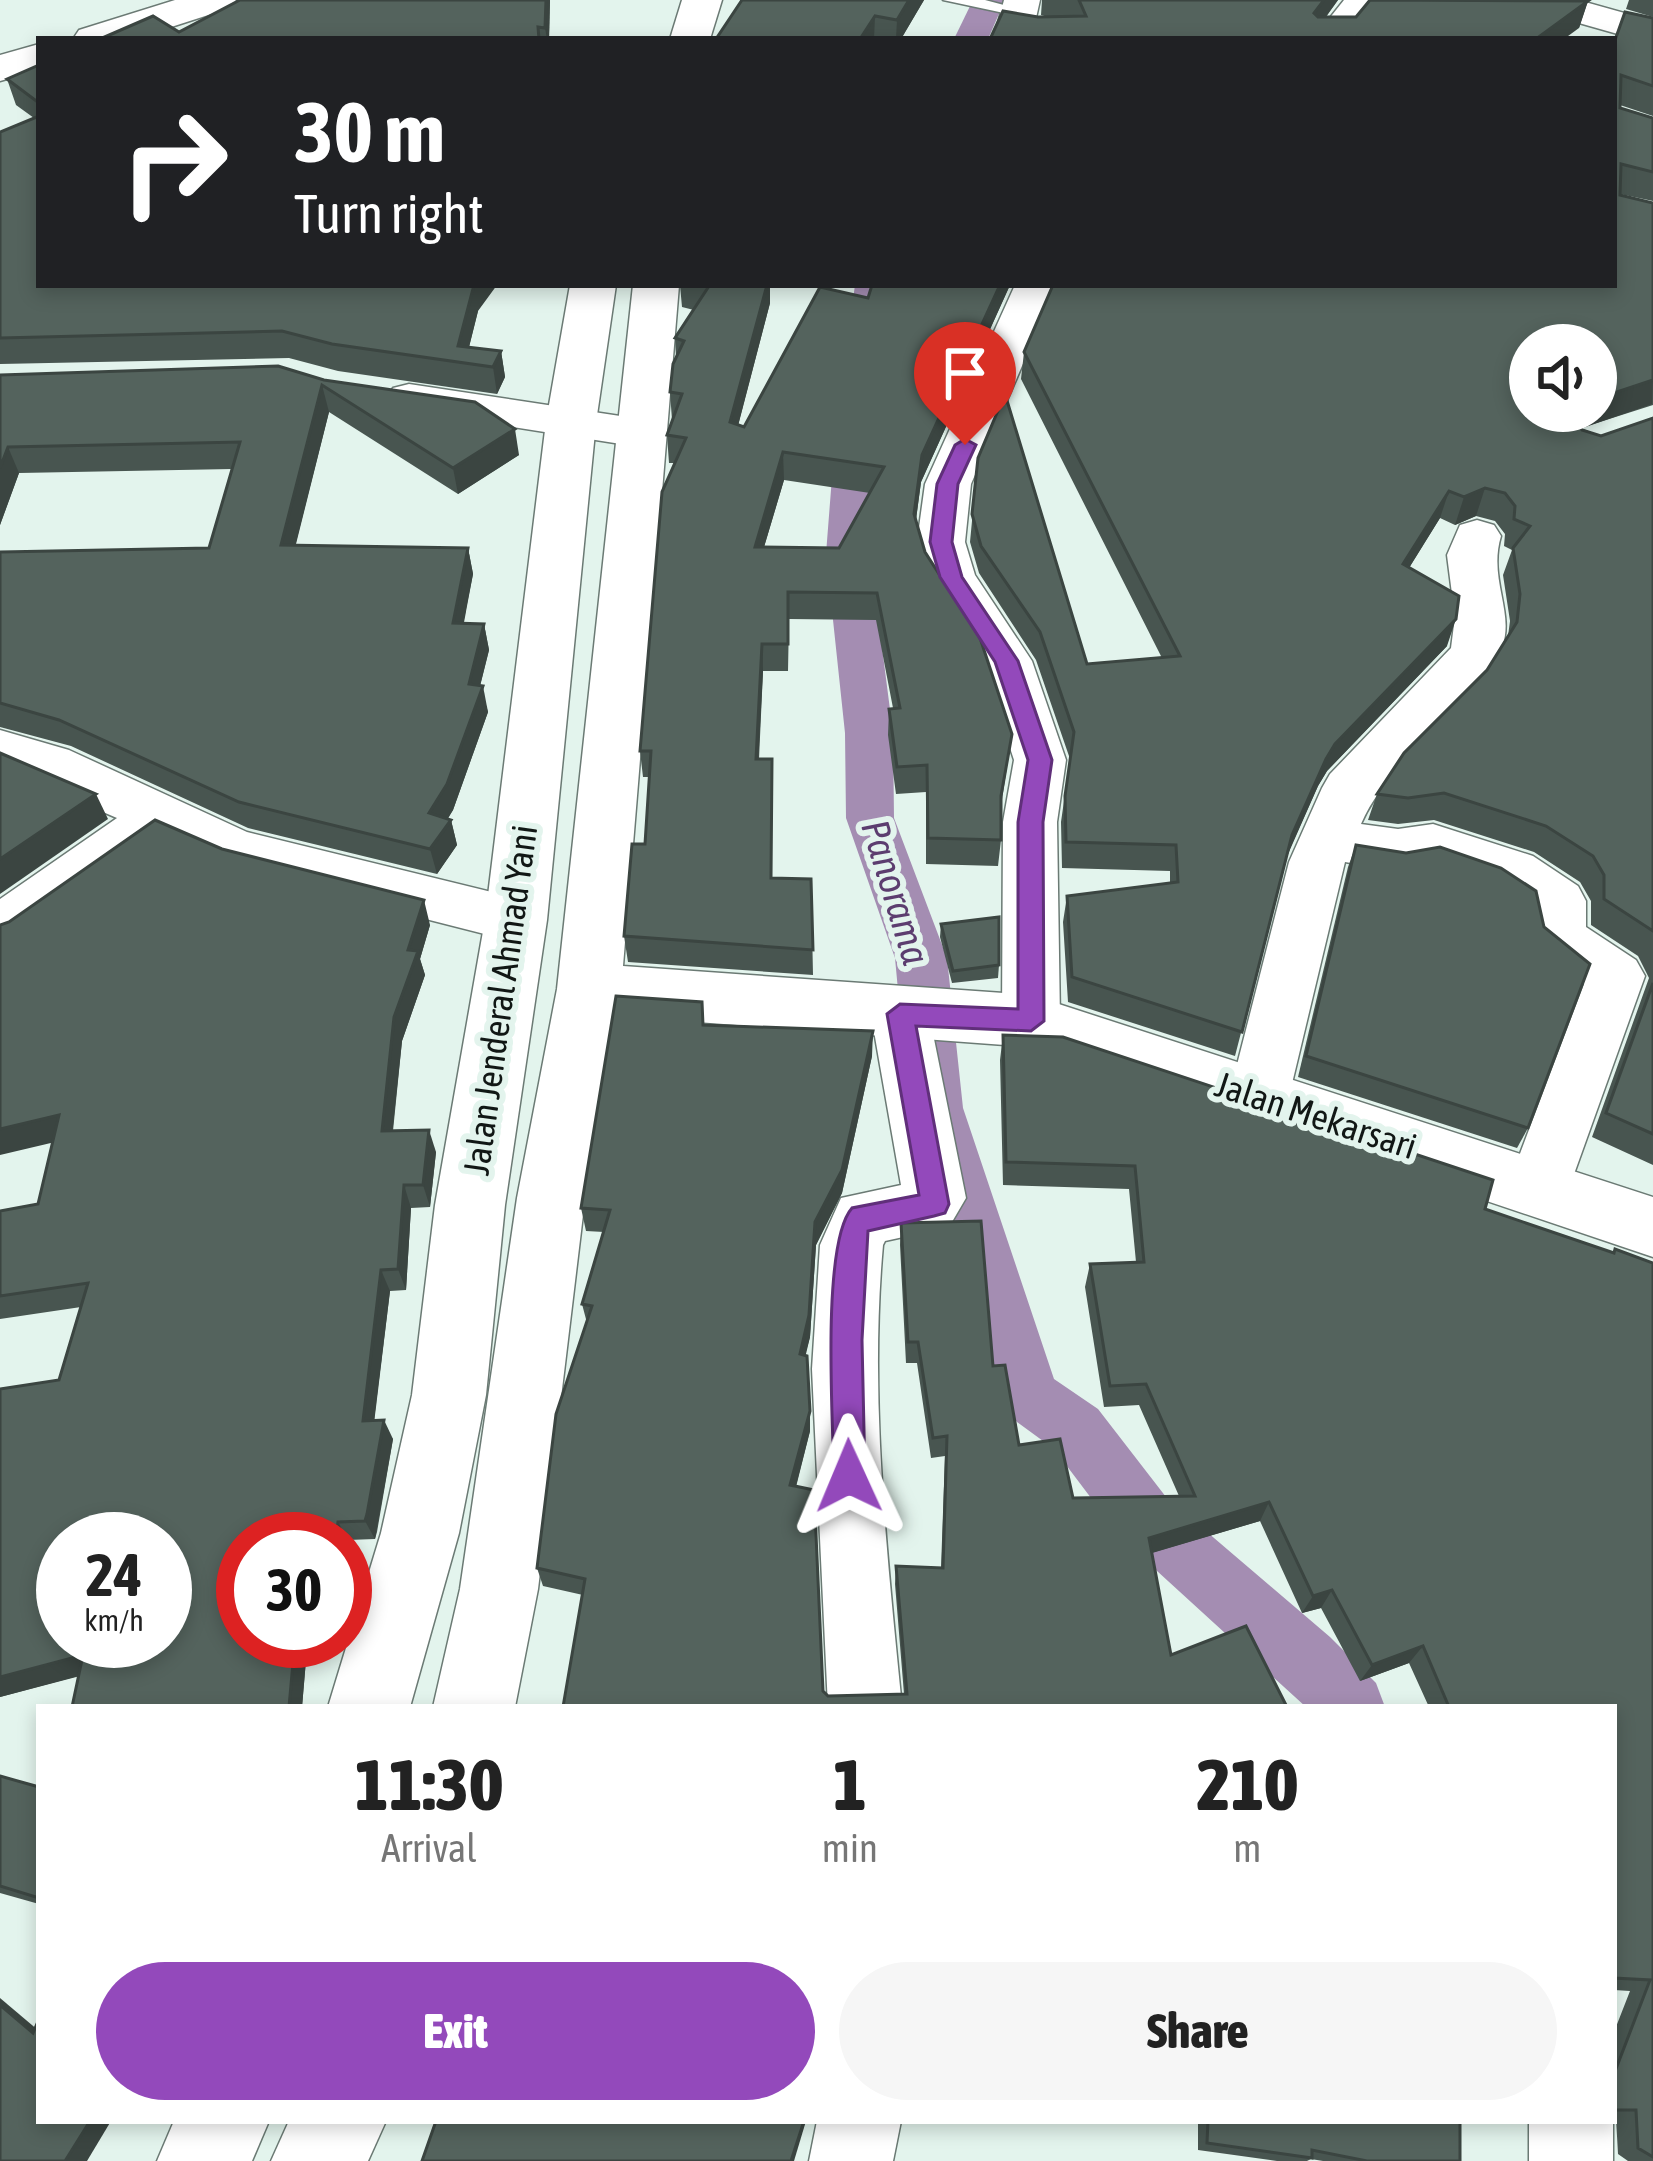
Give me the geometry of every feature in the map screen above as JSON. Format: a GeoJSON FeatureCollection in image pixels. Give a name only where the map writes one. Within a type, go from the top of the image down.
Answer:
{"type":"FeatureCollection","features":[{"type":"Feature","properties":{"kind":"main road"},"geometry":{"type":"LineString","coordinates":[[102,36],[216,0]]}},
{"type":"Feature","properties":{"kind":"main road"},"geometry":{"type":"LineString","coordinates":[[691,36],[702,0]]}},
{"type":"Feature","properties":{"kind":"main road"},"geometry":{"type":"LineString","coordinates":[[0,69],[36,57]]}},
{"type":"Feature","properties":{"kind":"main road","name":"Jalan Jenderal Ahmad Yani"},"geometry":{"type":"LineString","coordinates":[[370,1704],[420,1533],[448,1395],[470,1205],[515,920],[571,422],[593,288]]}},
{"type":"Feature","properties":{"kind":"main road"},"geometry":{"type":"LineString","coordinates":[[475,1704],[499,1589],[551,1198],[589,988],[656,288]]}},
{"type":"Feature","properties":{"kind":"main road","name":"Jalan Mekarsari"},"geometry":{"type":"LineString","coordinates":[[589,988],[959,1017],[1259,1096],[1653,1227]]}},
{"type":"Feature","properties":{"kind":"main road"},"geometry":{"type":"LineString","coordinates":[[202,2161],[221,2124]]}},
{"type":"Feature","properties":{"kind":"main road"},"geometry":{"type":"LineString","coordinates":[[317,2161],[338,2124]]}},
{"type":"Feature","properties":{"kind":"street"},"geometry":{"type":"LineString","coordinates":[[1333,36],[1363,0]]}},
{"type":"Feature","properties":{"kind":"street"},"geometry":{"type":"LineString","coordinates":[[1539,0],[1653,32]]}},
{"type":"Feature","properties":{"kind":"street"},"geometry":{"type":"LineString","coordinates":[[1014,6],[1016,23],[1053,36]]}},
{"type":"Feature","properties":{"kind":"street"},"geometry":{"type":"LineString","coordinates":[[865,1704],[850,1522],[847,1340],[851,1236],[862,1217],[934,1204],[959,1017],[1030,822],[1040,760],[1006,661],[951,577],[941,542],[947,484],[1035,288]]}},
{"type":"Feature","properties":{"kind":"street"},"geometry":{"type":"LineString","coordinates":[[378,394],[640,433]]}},
{"type":"Feature","properties":{"kind":"street"},"geometry":{"type":"LineString","coordinates":[[1259,1096],[1316,862],[1349,788],[1476,653],[1483,628],[1466,571],[1477,536]]}},
{"type":"Feature","properties":{"kind":"street"},"geometry":{"type":"LineString","coordinates":[[0,749],[50,764],[233,849],[515,920]]}},
{"type":"Feature","properties":{"kind":"street"},"geometry":{"type":"LineString","coordinates":[[0,928],[163,814]]}},
{"type":"Feature","properties":{"kind":"street"},"geometry":{"type":"LineString","coordinates":[[1327,839],[1398,850],[1433,844],[1513,871],[1558,901],[1558,937],[1616,976],[1538,1188]]}},
{"type":"Feature","properties":{"kind":"street"},"geometry":{"type":"LineString","coordinates":[[851,2161],[858,2124]]}},
{"type":"Feature","properties":{"kind":"street"},"geometry":{"type":"LineString","coordinates":[[1571,2124],[1571,2161]]}},
{"type":"Feature","properties":{"kind":"lane"},"geometry":{"type":"LineString","coordinates":[[961,2],[1014,6]]}},
{"type":"Feature","properties":{"kind":"building"},"geometry":{"type":"Polygon","coordinates":[[[240,0],[546,0],[545,28],[538,27],[539,36],[107,36],[153,16],[179,32],[240,0]]]}},
{"type":"Feature","properties":{"kind":"building"},"geometry":{"type":"Polygon","coordinates":[[[742,0],[909,0],[897,20],[875,16],[862,36],[718,36],[742,0]]]}},
{"type":"Feature","properties":{"kind":"building"},"geometry":{"type":"Polygon","coordinates":[[[1079,0],[1324,0],[1314,13],[1318,17],[1356,17],[1370,0],[1588,1],[1540,36],[991,36],[1003,11],[1038,17],[1086,16],[1079,0]]]}},
{"type":"Feature","properties":{"kind":"building"},"geometry":{"type":"Polygon","coordinates":[[[1625,12],[1653,18],[1653,86],[1621,75],[1620,108],[1653,118],[1653,172],[1621,164],[1620,195],[1653,203],[1653,380],[1617,392],[1617,324],[1509,324],[1509,432],[1601,436],[1653,418],[1653,931],[1604,899],[1604,875],[1593,856],[1546,826],[1444,793],[1408,798],[1377,794],[1404,753],[1487,670],[1517,622],[1520,594],[1513,548],[1530,526],[1514,519],[1515,506],[1505,493],[1485,488],[1464,497],[1449,491],[1403,564],[1459,596],[1456,619],[1335,744],[1326,759],[1292,835],[1242,1032],[1072,977],[1067,896],[1178,882],[1176,845],[1066,842],[1065,796],[1074,732],[1040,632],[981,546],[972,514],[978,458],[1005,394],[1087,664],[1180,656],[1024,352],[1052,288],[1617,288],[1617,36],[1625,12]]]}},
{"type":"Feature","properties":{"kind":"building"},"geometry":{"type":"Polygon","coordinates":[[[36,66],[36,101],[7,79],[36,66]]]}},
{"type":"Feature","properties":{"kind":"building"},"geometry":{"type":"Polygon","coordinates":[[[36,117],[36,288],[473,288],[458,346],[501,351],[493,367],[332,344],[282,331],[0,338],[0,132],[36,117]]]}},
{"type":"Feature","properties":{"kind":"building"},"geometry":{"type":"Polygon","coordinates":[[[708,288],[766,288],[730,422],[744,427],[819,288],[868,298],[871,288],[999,288],[922,455],[914,514],[925,552],[980,638],[1012,734],[1001,796],[1001,840],[928,838],[927,765],[897,767],[889,709],[900,708],[877,593],[788,592],[788,644],[762,644],[756,759],[772,759],[771,878],[811,879],[813,950],[624,936],[632,844],[645,844],[651,751],[640,751],[662,492],[686,438],[667,435],[682,394],[670,392],[673,364],[684,341],[675,338],[708,288]],[[783,452],[755,547],[839,548],[884,467],[783,452]]]}},
{"type":"Feature","properties":{"kind":"building"},"geometry":{"type":"Polygon","coordinates":[[[278,366],[324,380],[475,402],[515,429],[453,468],[322,385],[281,545],[468,548],[453,623],[484,624],[469,684],[483,686],[447,784],[429,813],[451,820],[430,849],[239,802],[59,720],[0,703],[0,552],[209,548],[240,442],[8,447],[0,468],[0,375],[278,366]]]}},
{"type":"Feature","properties":{"kind":"building"},"geometry":{"type":"Polygon","coordinates":[[[0,753],[96,794],[0,859],[0,753]]]}},
{"type":"Feature","properties":{"kind":"building"},"geometry":{"type":"Polygon","coordinates":[[[155,820],[222,849],[424,900],[408,950],[418,951],[394,1017],[382,1131],[429,1130],[423,1185],[404,1185],[398,1269],[381,1270],[363,1421],[384,1420],[367,1512],[216,1512],[216,1668],[293,1668],[289,1704],[73,1704],[80,1668],[192,1668],[192,1512],[36,1512],[36,1667],[0,1677],[0,1389],[59,1380],[88,1283],[0,1296],[0,1211],[38,1204],[59,1115],[0,1129],[0,925],[155,820]]]}},
{"type":"Feature","properties":{"kind":"building"},"geometry":{"type":"Polygon","coordinates":[[[1356,845],[1406,853],[1440,847],[1501,868],[1536,891],[1544,927],[1590,964],[1528,1128],[1306,1056],[1356,845]]]}},
{"type":"Feature","properties":{"kind":"building"},"geometry":{"type":"Polygon","coordinates":[[[999,917],[999,965],[953,971],[941,924],[999,917]]]}},
{"type":"Feature","properties":{"kind":"building"},"geometry":{"type":"Polygon","coordinates":[[[1653,983],[1653,1134],[1606,1113],[1653,983]]]}},
{"type":"Feature","properties":{"kind":"building"},"geometry":{"type":"Polygon","coordinates":[[[616,996],[702,1002],[703,1025],[873,1031],[842,1170],[815,1222],[809,1315],[800,1354],[807,1356],[810,1411],[790,1485],[814,1490],[823,1691],[828,1696],[907,1694],[896,1566],[943,1568],[947,1436],[933,1438],[918,1342],[908,1342],[901,1223],[981,1221],[993,1366],[1005,1365],[1019,1445],[1060,1439],[1073,1498],[1195,1496],[1146,1384],[1110,1386],[1090,1264],[1144,1262],[1135,1166],[1006,1162],[1003,1035],[1063,1037],[1493,1180],[1485,1209],[1653,1263],[1653,2157],[1638,2148],[1636,2110],[1617,2110],[1617,2066],[1650,1980],[1617,1978],[1617,1704],[1448,1704],[1423,1646],[1372,1665],[1332,1590],[1313,1596],[1269,1502],[1149,1538],[1171,1655],[1246,1626],[1285,1704],[564,1704],[585,1579],[537,1568],[556,1414],[592,1306],[582,1304],[610,1210],[581,1208],[616,996]]]}},
{"type":"Feature","properties":{"kind":"building"},"geometry":{"type":"Polygon","coordinates":[[[0,1776],[36,1786],[36,1897],[0,1886],[0,1776]]]}},
{"type":"Feature","properties":{"kind":"building"},"geometry":{"type":"Polygon","coordinates":[[[0,2005],[33,2033],[36,2026],[36,2124],[88,2124],[65,2161],[0,2161],[0,2005]]]}},
{"type":"Feature","properties":{"kind":"building"},"geometry":{"type":"Polygon","coordinates":[[[435,2124],[803,2124],[791,2161],[422,2161],[435,2124]]]}},
{"type":"Feature","properties":{"kind":"building"},"geometry":{"type":"Polygon","coordinates":[[[1208,2124],[1460,2124],[1460,2161],[1367,2161],[1312,2150],[1312,2158],[1207,2143],[1208,2124]]]}},
{"type":"Feature","properties":{"kind":"waterway","name":"Panorama"},"geometry":{"type":"LineString","coordinates":[[972,36],[989,0]]}},
{"type":"Feature","properties":{"kind":"waterway","name":"Panorama"},"geometry":{"type":"LineString","coordinates":[[874,288],[857,413],[848,554],[869,733],[870,818],[921,958],[936,1108],[1030,1396],[1076,1429],[1144,1518],[1307,1660],[1349,1704]]}},
{"type":"Feature","properties":{"kind":"route"},"geometry":{"type":"LineString","coordinates":[[849,1476],[851,1236],[862,1217],[927,1208],[935,1198],[900,1014],[1031,1021],[1030,822],[1040,760],[1006,661],[951,577],[941,542],[947,484],[965,445]]}}]}
